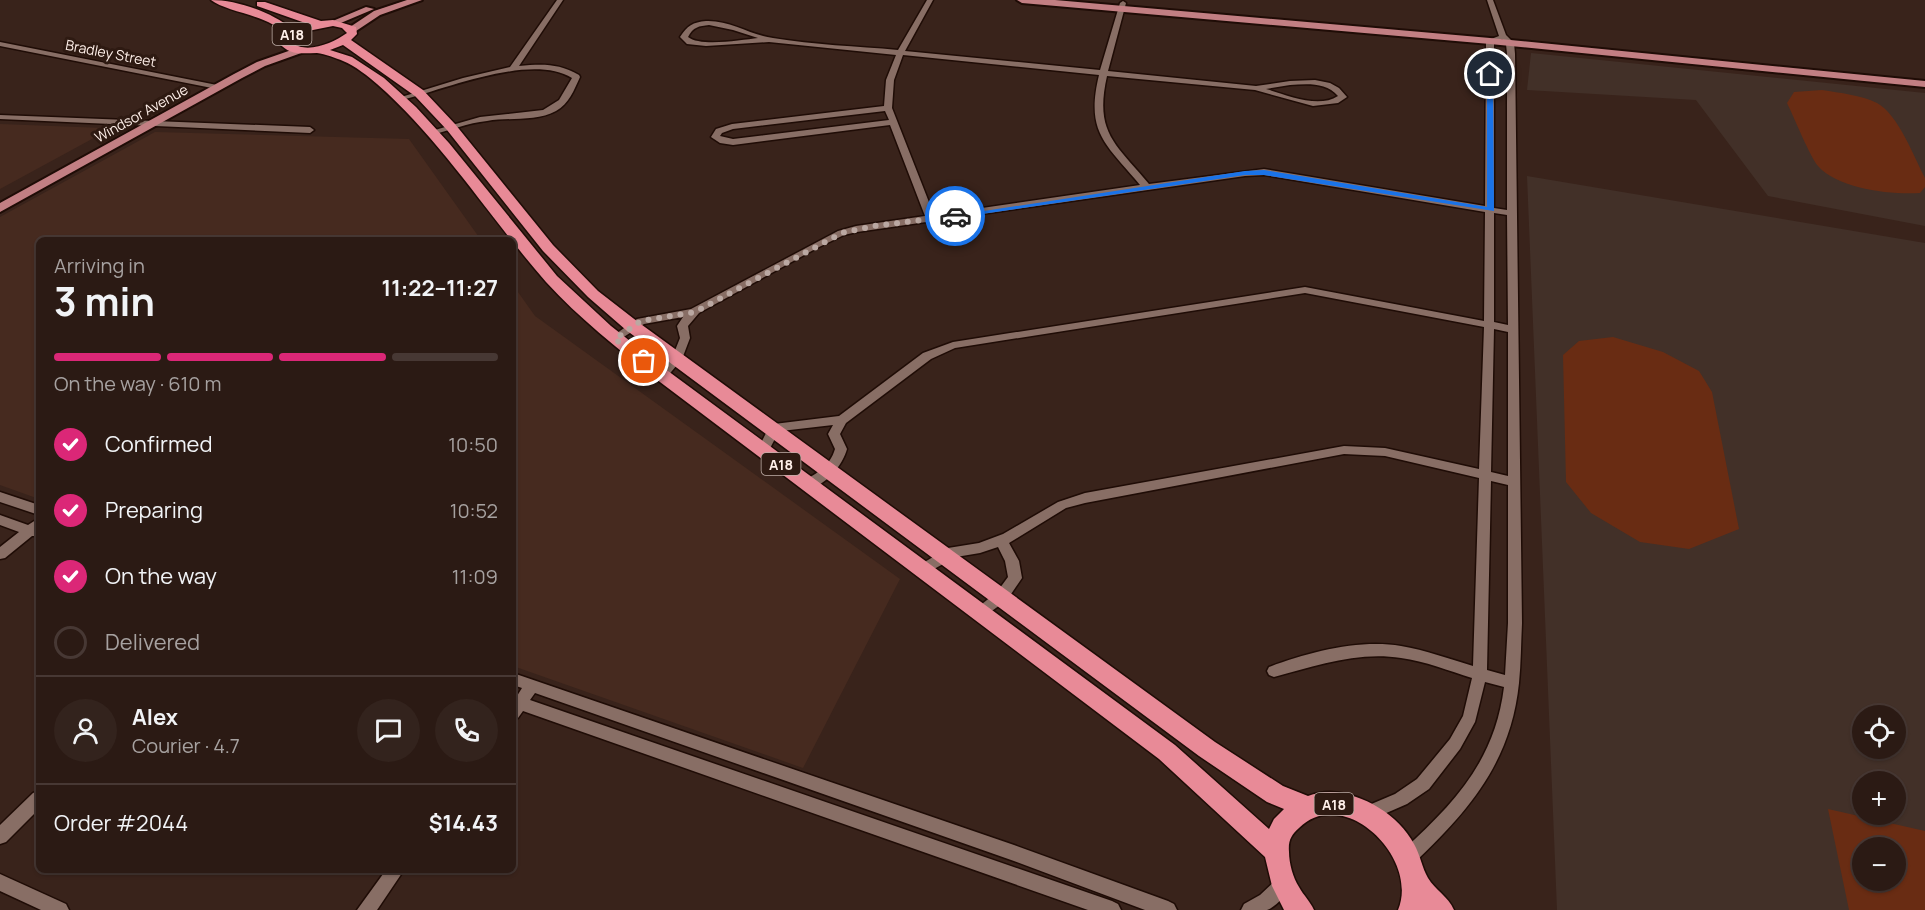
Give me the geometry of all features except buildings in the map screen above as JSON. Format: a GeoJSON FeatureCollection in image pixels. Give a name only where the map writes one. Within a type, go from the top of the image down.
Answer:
{"type":"FeatureCollection","features":[{"type":"Feature","properties":{"kind":"highway","name":"A18"},"geometry":{"type":"LineString","coordinates":[[216,0],[271,20],[287,30],[288,47],[339,53],[410,95],[432,132],[482,194],[532,242],[632,326],[1207,749],[1275,794],[1306,807]]}},
{"type":"Feature","properties":{"kind":"highway","name":"A18"},"geometry":{"type":"LineString","coordinates":[[251,0],[319,24]]}},
{"type":"Feature","properties":{"kind":"highway","name":"A18"},"geometry":{"type":"LineString","coordinates":[[287,39],[319,24],[345,25],[349,35],[410,95],[451,127],[469,148],[500,188],[532,242],[584,313],[662,375],[1167,752],[1275,850],[1280,832],[1291,817],[1306,807],[1325,803],[1347,805],[1368,813],[1392,832],[1409,856],[1416,885],[1411,910]]}},
{"type":"Feature","properties":{"kind":"highway","name":"A18"},"geometry":{"type":"LineString","coordinates":[[309,50],[349,35]]}},
{"type":"Feature","properties":{"kind":"highway"},"geometry":{"type":"LineString","coordinates":[[450,155],[469,148]]}},
{"type":"Feature","properties":{"kind":"highway"},"geometry":{"type":"LineString","coordinates":[[482,194],[500,188]]}},
{"type":"Feature","properties":{"kind":"highway"},"geometry":{"type":"LineString","coordinates":[[1275,850],[1283,885],[1301,910]]}},
{"type":"Feature","properties":{"kind":"highway"},"geometry":{"type":"LineString","coordinates":[[1416,885],[1441,910]]}},
{"type":"Feature","properties":{"kind":"main road"},"geometry":{"type":"LineString","coordinates":[[333,23],[396,0]]}},
{"type":"Feature","properties":{"kind":"main road"},"geometry":{"type":"LineString","coordinates":[[349,35],[377,13],[417,0]]}},
{"type":"Feature","properties":{"kind":"main road"},"geometry":{"type":"LineString","coordinates":[[1022,0],[1123,6],[1925,76]]}},
{"type":"Feature","properties":{"kind":"main road"},"geometry":{"type":"LineString","coordinates":[[1091,0],[1123,6],[1490,41]]}},
{"type":"Feature","properties":{"kind":"main road","name":"Windsor Avenue"},"geometry":{"type":"LineString","coordinates":[[0,197],[287,39]]}},
{"type":"Feature","properties":{"kind":"main road"},"geometry":{"type":"LineString","coordinates":[[1507,40],[1925,84]]}},
{"type":"Feature","properties":{"kind":"main road","name":"Windsor Avenue"},"geometry":{"type":"LineString","coordinates":[[0,208],[261,64],[309,50]]}},
{"type":"Feature","properties":{"kind":"street"},"geometry":{"type":"LineString","coordinates":[[514,67],[560,0]]}},
{"type":"Feature","properties":{"kind":"street"},"geometry":{"type":"LineString","coordinates":[[930,0],[901,53],[886,91],[888,108],[930,219]]}},
{"type":"Feature","properties":{"kind":"street"},"geometry":{"type":"LineString","coordinates":[[1409,856],[1450,818],[1482,775],[1502,734],[1512,683],[1515,623],[1512,481],[1511,122],[1507,40],[1490,0]]}},
{"type":"Feature","properties":{"kind":"street"},"geometry":{"type":"LineString","coordinates":[[1123,6],[1104,73],[1099,104],[1101,127],[1147,188]]}},
{"type":"Feature","properties":{"kind":"street"},"geometry":{"type":"LineString","coordinates":[[769,40],[711,23],[695,24],[688,29],[684,37],[690,42],[706,44],[769,40],[1256,88],[1311,103],[1333,103],[1343,97],[1337,89],[1319,83],[1290,83],[1256,88]]}},
{"type":"Feature","properties":{"kind":"street"},"geometry":{"type":"LineString","coordinates":[[1368,813],[1401,799],[1423,784],[1455,744],[1470,717],[1480,674],[1491,210],[1490,41],[1507,40]]}},
{"type":"Feature","properties":{"kind":"street","name":"Bradley Street"},"geometry":{"type":"LineString","coordinates":[[0,44],[217,87]]}},
{"type":"Feature","properties":{"kind":"street"},"geometry":{"type":"LineString","coordinates":[[410,95],[514,67],[568,69],[576,77],[560,105],[546,113],[497,116],[432,132]]}},
{"type":"Feature","properties":{"kind":"street"},"geometry":{"type":"LineString","coordinates":[[888,108],[732,127],[719,131],[716,137],[723,141],[734,142],[893,122]]}},
{"type":"Feature","properties":{"kind":"street"},"geometry":{"type":"LineString","coordinates":[[0,117],[310,130]]}},
{"type":"Feature","properties":{"kind":"street"},"geometry":{"type":"LineString","coordinates":[[1490,118],[1511,122]]}},
{"type":"Feature","properties":{"kind":"street"},"geometry":{"type":"LineString","coordinates":[[662,375],[677,359],[685,338],[681,331],[682,325],[695,312],[842,233],[1264,172],[1510,213]]}},
{"type":"Feature","properties":{"kind":"street"},"geometry":{"type":"LineString","coordinates":[[807,484],[830,471],[840,455],[841,449],[834,434],[842,420],[908,373],[927,356],[953,345],[1305,290],[1511,329]]}},
{"type":"Feature","properties":{"kind":"street"},"geometry":{"type":"LineString","coordinates":[[615,339],[632,326],[650,318],[695,312]]}},
{"type":"Feature","properties":{"kind":"street"},"geometry":{"type":"LineString","coordinates":[[763,451],[773,430],[786,425],[842,420]]}},
{"type":"Feature","properties":{"kind":"street"},"geometry":{"type":"LineString","coordinates":[[923,570],[953,552],[980,548],[1001,541],[1062,505],[1085,498],[1344,450],[1385,452],[1512,481]]}},
{"type":"Feature","properties":{"kind":"street"},"geometry":{"type":"LineString","coordinates":[[0,497],[36,509]]}},
{"type":"Feature","properties":{"kind":"street"},"geometry":{"type":"LineString","coordinates":[[0,520],[36,529]]}},
{"type":"Feature","properties":{"kind":"street"},"geometry":{"type":"LineString","coordinates":[[0,554],[36,529]]}},
{"type":"Feature","properties":{"kind":"street"},"geometry":{"type":"LineString","coordinates":[[982,612],[1013,585],[1015,572],[1001,541]]}},
{"type":"Feature","properties":{"kind":"street"},"geometry":{"type":"LineString","coordinates":[[1274,671],[1356,651],[1376,649],[1403,652],[1512,683]]}},
{"type":"Feature","properties":{"kind":"street"},"geometry":{"type":"LineString","coordinates":[[516,680],[1014,853],[1168,910]]}},
{"type":"Feature","properties":{"kind":"street"},"geometry":{"type":"LineString","coordinates":[[516,705],[532,686]]}},
{"type":"Feature","properties":{"kind":"street"},"geometry":{"type":"LineString","coordinates":[[516,706],[1112,910]]}},
{"type":"Feature","properties":{"kind":"street"},"geometry":{"type":"LineString","coordinates":[[0,836],[36,801]]}},
{"type":"Feature","properties":{"kind":"street"},"geometry":{"type":"LineString","coordinates":[[1007,873],[1014,853]]}},
{"type":"Feature","properties":{"kind":"street"},"geometry":{"type":"LineString","coordinates":[[366,910],[394,873]]}},
{"type":"Feature","properties":{"kind":"street"},"geometry":{"type":"LineString","coordinates":[[0,882],[60,910]]}},
{"type":"Feature","properties":{"kind":"street"},"geometry":{"type":"LineString","coordinates":[[1250,910],[1266,901],[1283,885]]}},
{"type":"Feature","properties":{"kind":"shaded area"},"geometry":{"type":"Polygon","coordinates":[[[1531,53],[1925,93],[1925,226],[1768,196],[1696,100],[1527,90],[1531,53]]]}},
{"type":"Feature","properties":{"kind":"shaded area"},"geometry":{"type":"Polygon","coordinates":[[[1822,90],[1864,98],[1877,103],[1892,116],[1925,178],[1925,187],[1920,193],[1895,193],[1866,189],[1838,180],[1818,166],[1787,103],[1794,92],[1822,90]]]}},
{"type":"Feature","properties":{"kind":"shaded area"},"geometry":{"type":"Polygon","coordinates":[[[0,124],[104,128],[103,133],[0,189],[0,124]]]}},
{"type":"Feature","properties":{"kind":"shaded area"},"geometry":{"type":"Polygon","coordinates":[[[155,132],[409,139],[479,237],[36,237],[36,498],[0,485],[0,217],[155,132]]]}},
{"type":"Feature","properties":{"kind":"shaded area"},"geometry":{"type":"Polygon","coordinates":[[[1527,176],[1925,243],[1925,910],[1557,910],[1527,176]]]}},
{"type":"Feature","properties":{"kind":"shaded area"},"geometry":{"type":"Polygon","coordinates":[[[516,289],[535,316],[900,579],[803,768],[516,667],[516,289]]]}},
{"type":"Feature","properties":{"kind":"shaded area"},"geometry":{"type":"Polygon","coordinates":[[[1613,337],[1663,352],[1699,371],[1712,392],[1739,529],[1689,549],[1640,542],[1591,513],[1566,482],[1563,355],[1579,341],[1613,337]]]}},
{"type":"Feature","properties":{"kind":"shaded area"},"geometry":{"type":"Polygon","coordinates":[[[1828,809],[1852,814],[1852,825],[1899,825],[1925,831],[1925,910],[1849,910],[1828,809]]]}},
{"type":"Feature","properties":{"kind":"way so far"},"geometry":{"type":"LineString","coordinates":[[644,361],[615,339],[641,321],[695,312],[742,284],[842,233],[874,226],[955,216]]}},
{"type":"Feature","properties":{"kind":"route"},"geometry":{"type":"LineString","coordinates":[[955,216],[1264,172],[1491,210],[1490,74]]}}]}
